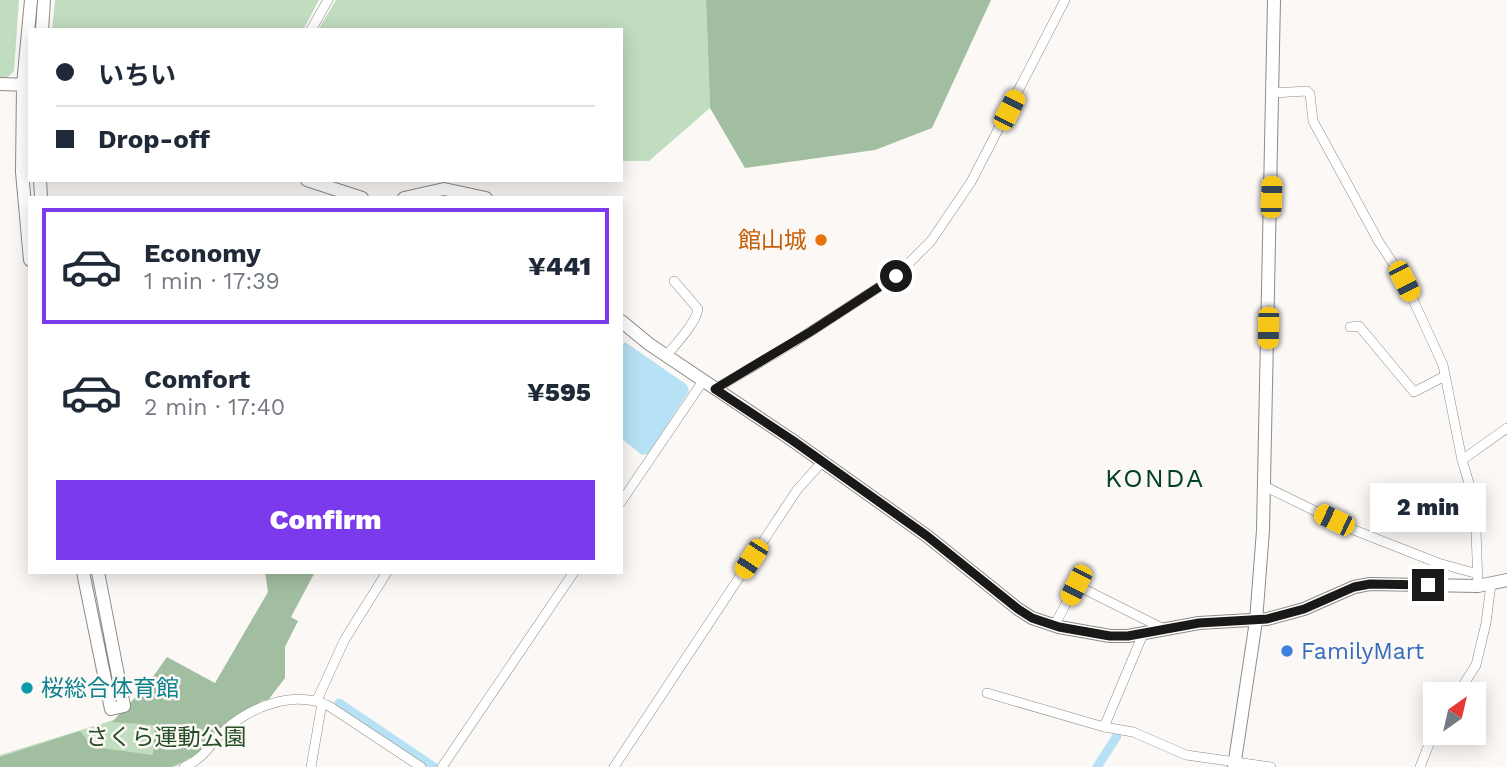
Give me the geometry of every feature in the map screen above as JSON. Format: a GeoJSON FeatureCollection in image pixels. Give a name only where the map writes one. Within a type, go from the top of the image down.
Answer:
{"type":"FeatureCollection","features":[{"type":"Feature","properties":{"kind":"main road"},"geometry":{"type":"LineString","coordinates":[[30,28],[31,0]]}},
{"type":"Feature","properties":{"kind":"main road"},"geometry":{"type":"LineString","coordinates":[[42,28],[44,0]]}},
{"type":"Feature","properties":{"kind":"main road"},"geometry":{"type":"LineString","coordinates":[[1234,764],[1256,621],[1263,542],[1274,0]]}},
{"type":"Feature","properties":{"kind":"main road"},"geometry":{"type":"LineString","coordinates":[[28,64],[22,172],[28,238]]}},
{"type":"Feature","properties":{"kind":"main road"},"geometry":{"type":"LineString","coordinates":[[0,84],[27,85]]}},
{"type":"Feature","properties":{"kind":"main road"},"geometry":{"type":"LineString","coordinates":[[313,182],[356,196]]}},
{"type":"Feature","properties":{"kind":"main road"},"geometry":{"type":"LineString","coordinates":[[413,196],[444,189],[477,196]]}},
{"type":"Feature","properties":{"kind":"main road"},"geometry":{"type":"LineString","coordinates":[[623,325],[927,536],[1009,603],[1032,618],[1054,626],[1110,636],[1143,634],[1199,623],[1256,621],[1304,609],[1354,587],[1370,584],[1507,580]]}},
{"type":"Feature","properties":{"kind":"main road"},"geometry":{"type":"LineString","coordinates":[[83,574],[111,709],[124,706],[98,574]]}},
{"type":"Feature","properties":{"kind":"street"},"geometry":{"type":"LineString","coordinates":[[312,28],[328,0]]}},
{"type":"Feature","properties":{"kind":"street"},"geometry":{"type":"LineString","coordinates":[[715,389],[793,343],[896,276],[932,241],[971,183],[1065,0]]}},
{"type":"Feature","properties":{"kind":"street"},"geometry":{"type":"LineString","coordinates":[[1273,93],[1307,91],[1310,94],[1313,121],[1379,242],[1404,281],[1443,365],[1462,460],[1475,503],[1486,623],[1476,665],[1465,682]]}},
{"type":"Feature","properties":{"kind":"street"},"geometry":{"type":"LineString","coordinates":[[666,356],[686,334],[687,328],[697,317],[698,309],[674,281]]}},
{"type":"Feature","properties":{"kind":"street"},"geometry":{"type":"LineString","coordinates":[[1350,327],[1359,326],[1414,392],[1445,376]]}},
{"type":"Feature","properties":{"kind":"street"},"geometry":{"type":"LineString","coordinates":[[623,499],[703,381]]}},
{"type":"Feature","properties":{"kind":"street"},"geometry":{"type":"LineString","coordinates":[[1462,460],[1507,428]]}},
{"type":"Feature","properties":{"kind":"street"},"geometry":{"type":"LineString","coordinates":[[614,767],[797,490],[822,461]]}},
{"type":"Feature","properties":{"kind":"street"},"geometry":{"type":"LineString","coordinates":[[1264,486],[1354,530],[1483,581]]}},
{"type":"Feature","properties":{"kind":"street"},"geometry":{"type":"LineString","coordinates":[[311,767],[320,702],[345,639],[386,574]]}},
{"type":"Feature","properties":{"kind":"street"},"geometry":{"type":"LineString","coordinates":[[442,767],[573,574]]}},
{"type":"Feature","properties":{"kind":"street"},"geometry":{"type":"LineString","coordinates":[[1054,626],[1076,585],[1165,630]]}},
{"type":"Feature","properties":{"kind":"street"},"geometry":{"type":"LineString","coordinates":[[1104,727],[1143,634]]}},
{"type":"Feature","properties":{"kind":"street"},"geometry":{"type":"LineString","coordinates":[[987,693],[1104,727],[1133,732],[1186,755],[1234,764],[1271,767]]}},
{"type":"Feature","properties":{"kind":"street"},"geometry":{"type":"LineString","coordinates":[[184,767],[206,753],[226,729],[258,708],[270,704],[320,702],[421,767]]}},
{"type":"Feature","properties":{"kind":"street"},"geometry":{"type":"LineString","coordinates":[[1420,767],[1428,746]]}},
{"type":"Feature","properties":{"kind":"green space"},"geometry":{"type":"Polygon","coordinates":[[[0,0],[19,0],[14,71],[5,80],[0,80],[0,0]]]}},
{"type":"Feature","properties":{"kind":"green space"},"geometry":{"type":"Polygon","coordinates":[[[55,0],[319,0],[304,28],[52,28],[55,0]]]}},
{"type":"Feature","properties":{"kind":"green space"},"geometry":{"type":"Polygon","coordinates":[[[336,0],[706,0],[710,108],[649,161],[623,161],[623,28],[319,28],[336,0]]]}},
{"type":"Feature","properties":{"kind":"green space"},"geometry":{"type":"Polygon","coordinates":[[[706,0],[991,0],[932,128],[875,150],[745,168],[710,108],[706,0]]]}},
{"type":"Feature","properties":{"kind":"green space"},"geometry":{"type":"Polygon","coordinates":[[[265,574],[314,574],[291,617],[298,621],[285,647],[285,678],[269,699],[218,731],[203,752],[171,767],[0,767],[0,757],[80,731],[93,747],[153,755],[155,725],[112,722],[147,685],[167,657],[215,683],[268,592],[265,574]]]}},
{"type":"Feature","properties":{"kind":"green space","name":"さくら運動公園"},"geometry":{"type":"Polygon","coordinates":[[[146,710],[187,762],[174,767],[0,767],[0,755],[146,710]]]}},
{"type":"Feature","properties":{"kind":"water"},"geometry":{"type":"Polygon","coordinates":[[[625,342],[687,385],[689,391],[648,454],[642,455],[623,440],[625,342]]]}},
{"type":"Feature","properties":{"kind":"waterway"},"geometry":{"type":"LineString","coordinates":[[339,703],[434,767]]}},
{"type":"Feature","properties":{"kind":"waterway"},"geometry":{"type":"LineString","coordinates":[[1097,767],[1117,736]]}},
{"type":"Feature","properties":{"kind":"place","name":"館山城"},"geometry":{"type":"Point","coordinates":[821,240]}},
{"type":"Feature","properties":{"kind":"place","name":"FamilyMart"},"geometry":{"type":"Point","coordinates":[1287,651]}},
{"type":"Feature","properties":{"kind":"place","name":"桜総合体育館"},"geometry":{"type":"Point","coordinates":[27,688]}},
{"type":"Feature","properties":{"kind":"district","name":"KONDA"},"geometry":{"type":"Point","coordinates":[1155,478]}},
{"type":"Feature","properties":{"kind":"route"},"geometry":{"type":"LineString","coordinates":[[896,276],[715,389],[927,536],[976,578],[1032,618],[1088,633],[1128,636],[1199,623],[1267,619],[1304,609],[1354,587],[1370,584],[1428,585]]}}]}
